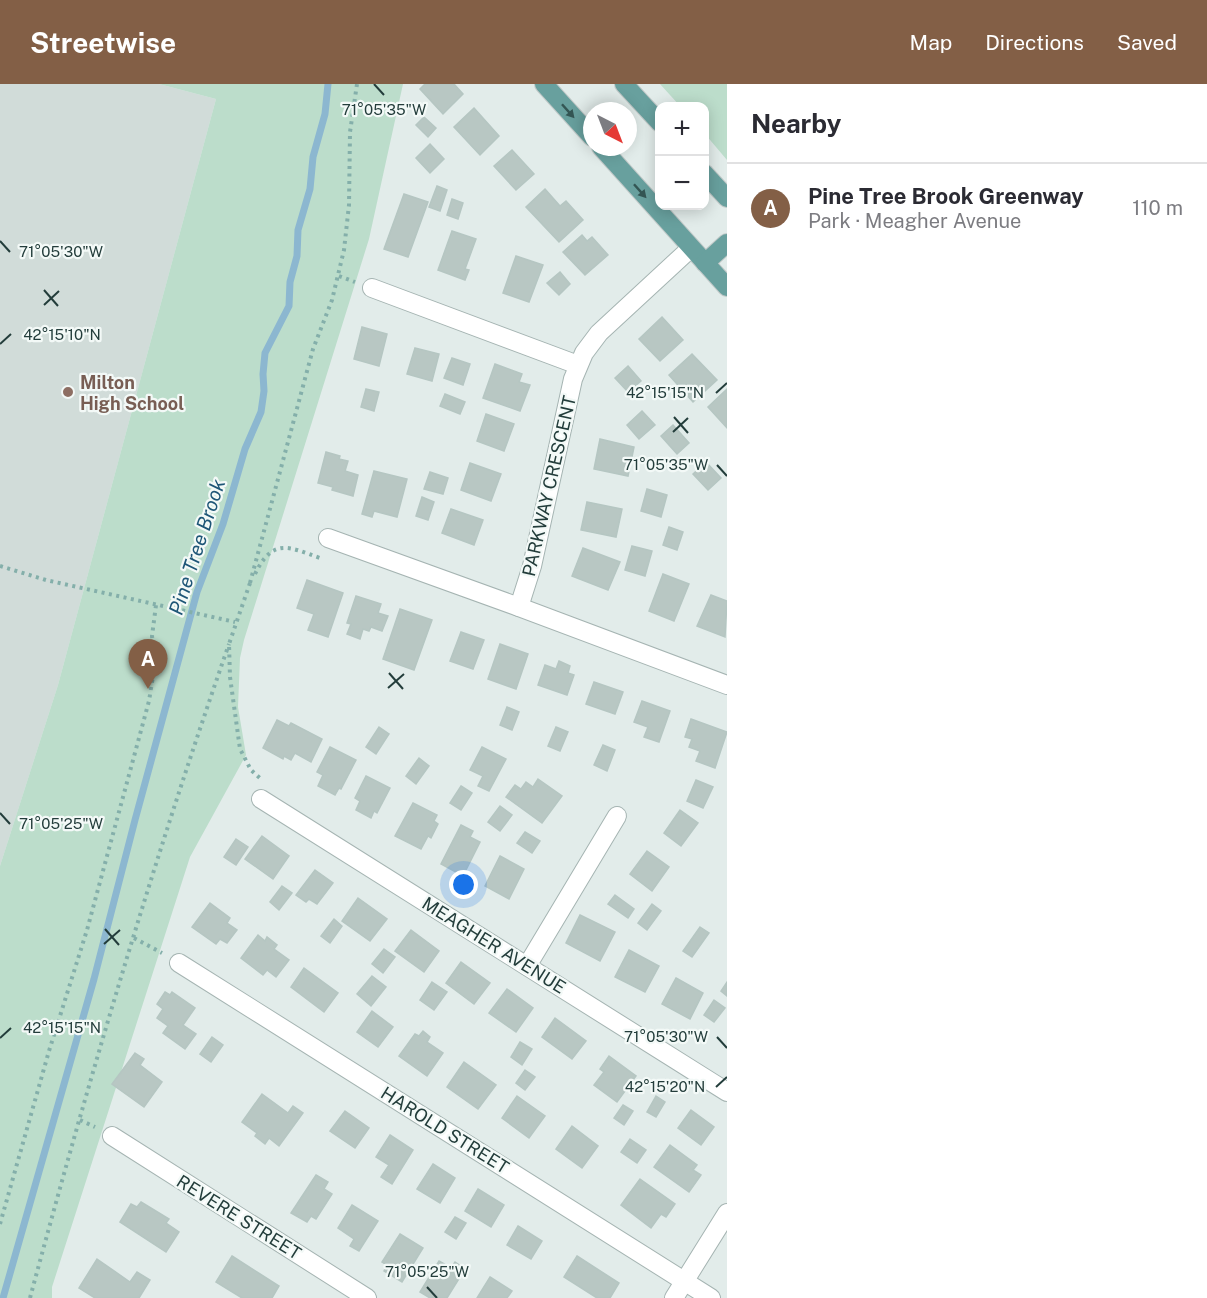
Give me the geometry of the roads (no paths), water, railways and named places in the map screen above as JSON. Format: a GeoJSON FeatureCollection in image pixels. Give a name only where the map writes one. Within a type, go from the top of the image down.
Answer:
{"type":"FeatureCollection","features":[{"type":"Feature","properties":{"kind":"main road"},"geometry":{"type":"LineString","coordinates":[[544,84],[583,127]]}},
{"type":"Feature","properties":{"kind":"main road"},"geometry":{"type":"LineString","coordinates":[[624,84],[655,118]]}},
{"type":"Feature","properties":{"kind":"main road"},"geometry":{"type":"LineString","coordinates":[[609,156],[727,288]]}},
{"type":"Feature","properties":{"kind":"main road"},"geometry":{"type":"LineString","coordinates":[[709,178],[727,198]]}},
{"type":"Feature","properties":{"kind":"main road"},"geometry":{"type":"LineString","coordinates":[[705,263],[727,243]]}},
{"type":"Feature","properties":{"kind":"street","name":"PARKWAY CRESCENT"},"geometry":{"type":"LineString","coordinates":[[519,607],[529,579],[578,365],[599,333],[691,248]]}},
{"type":"Feature","properties":{"kind":"street"},"geometry":{"type":"LineString","coordinates":[[372,288],[578,365]]}},
{"type":"Feature","properties":{"kind":"street"},"geometry":{"type":"LineString","coordinates":[[328,538],[727,685]]}},
{"type":"Feature","properties":{"kind":"street","name":"MEAGHER AVENUE"},"geometry":{"type":"LineString","coordinates":[[261,799],[727,1092]]}},
{"type":"Feature","properties":{"kind":"street"},"geometry":{"type":"LineString","coordinates":[[527,966],[617,816]]}},
{"type":"Feature","properties":{"kind":"street","name":"HAROLD STREET"},"geometry":{"type":"LineString","coordinates":[[179,963],[711,1298]]}},
{"type":"Feature","properties":{"kind":"street","name":"REVERE STREET"},"geometry":{"type":"LineString","coordinates":[[112,1136],[367,1298]]}},
{"type":"Feature","properties":{"kind":"street"},"geometry":{"type":"LineString","coordinates":[[674,1298],[727,1213]]}},
{"type":"Feature","properties":{"kind":"waterway","name":"Pine Tree Brook"},"geometry":{"type":"LineString","coordinates":[[3,1298],[94,979],[197,592],[223,524],[245,449],[261,412],[265,353],[289,306],[290,282],[297,256],[298,230],[310,189],[313,157],[325,114],[328,84]]}},
{"type":"Feature","properties":{"kind":"place","name":"Milton High School"},"geometry":{"type":"Point","coordinates":[68,392]}},
{"type":"Feature","properties":{"kind":"place","name":"Pine Tree Brook Greenway"},"geometry":{"type":"Point","coordinates":[148,689]}}]}
